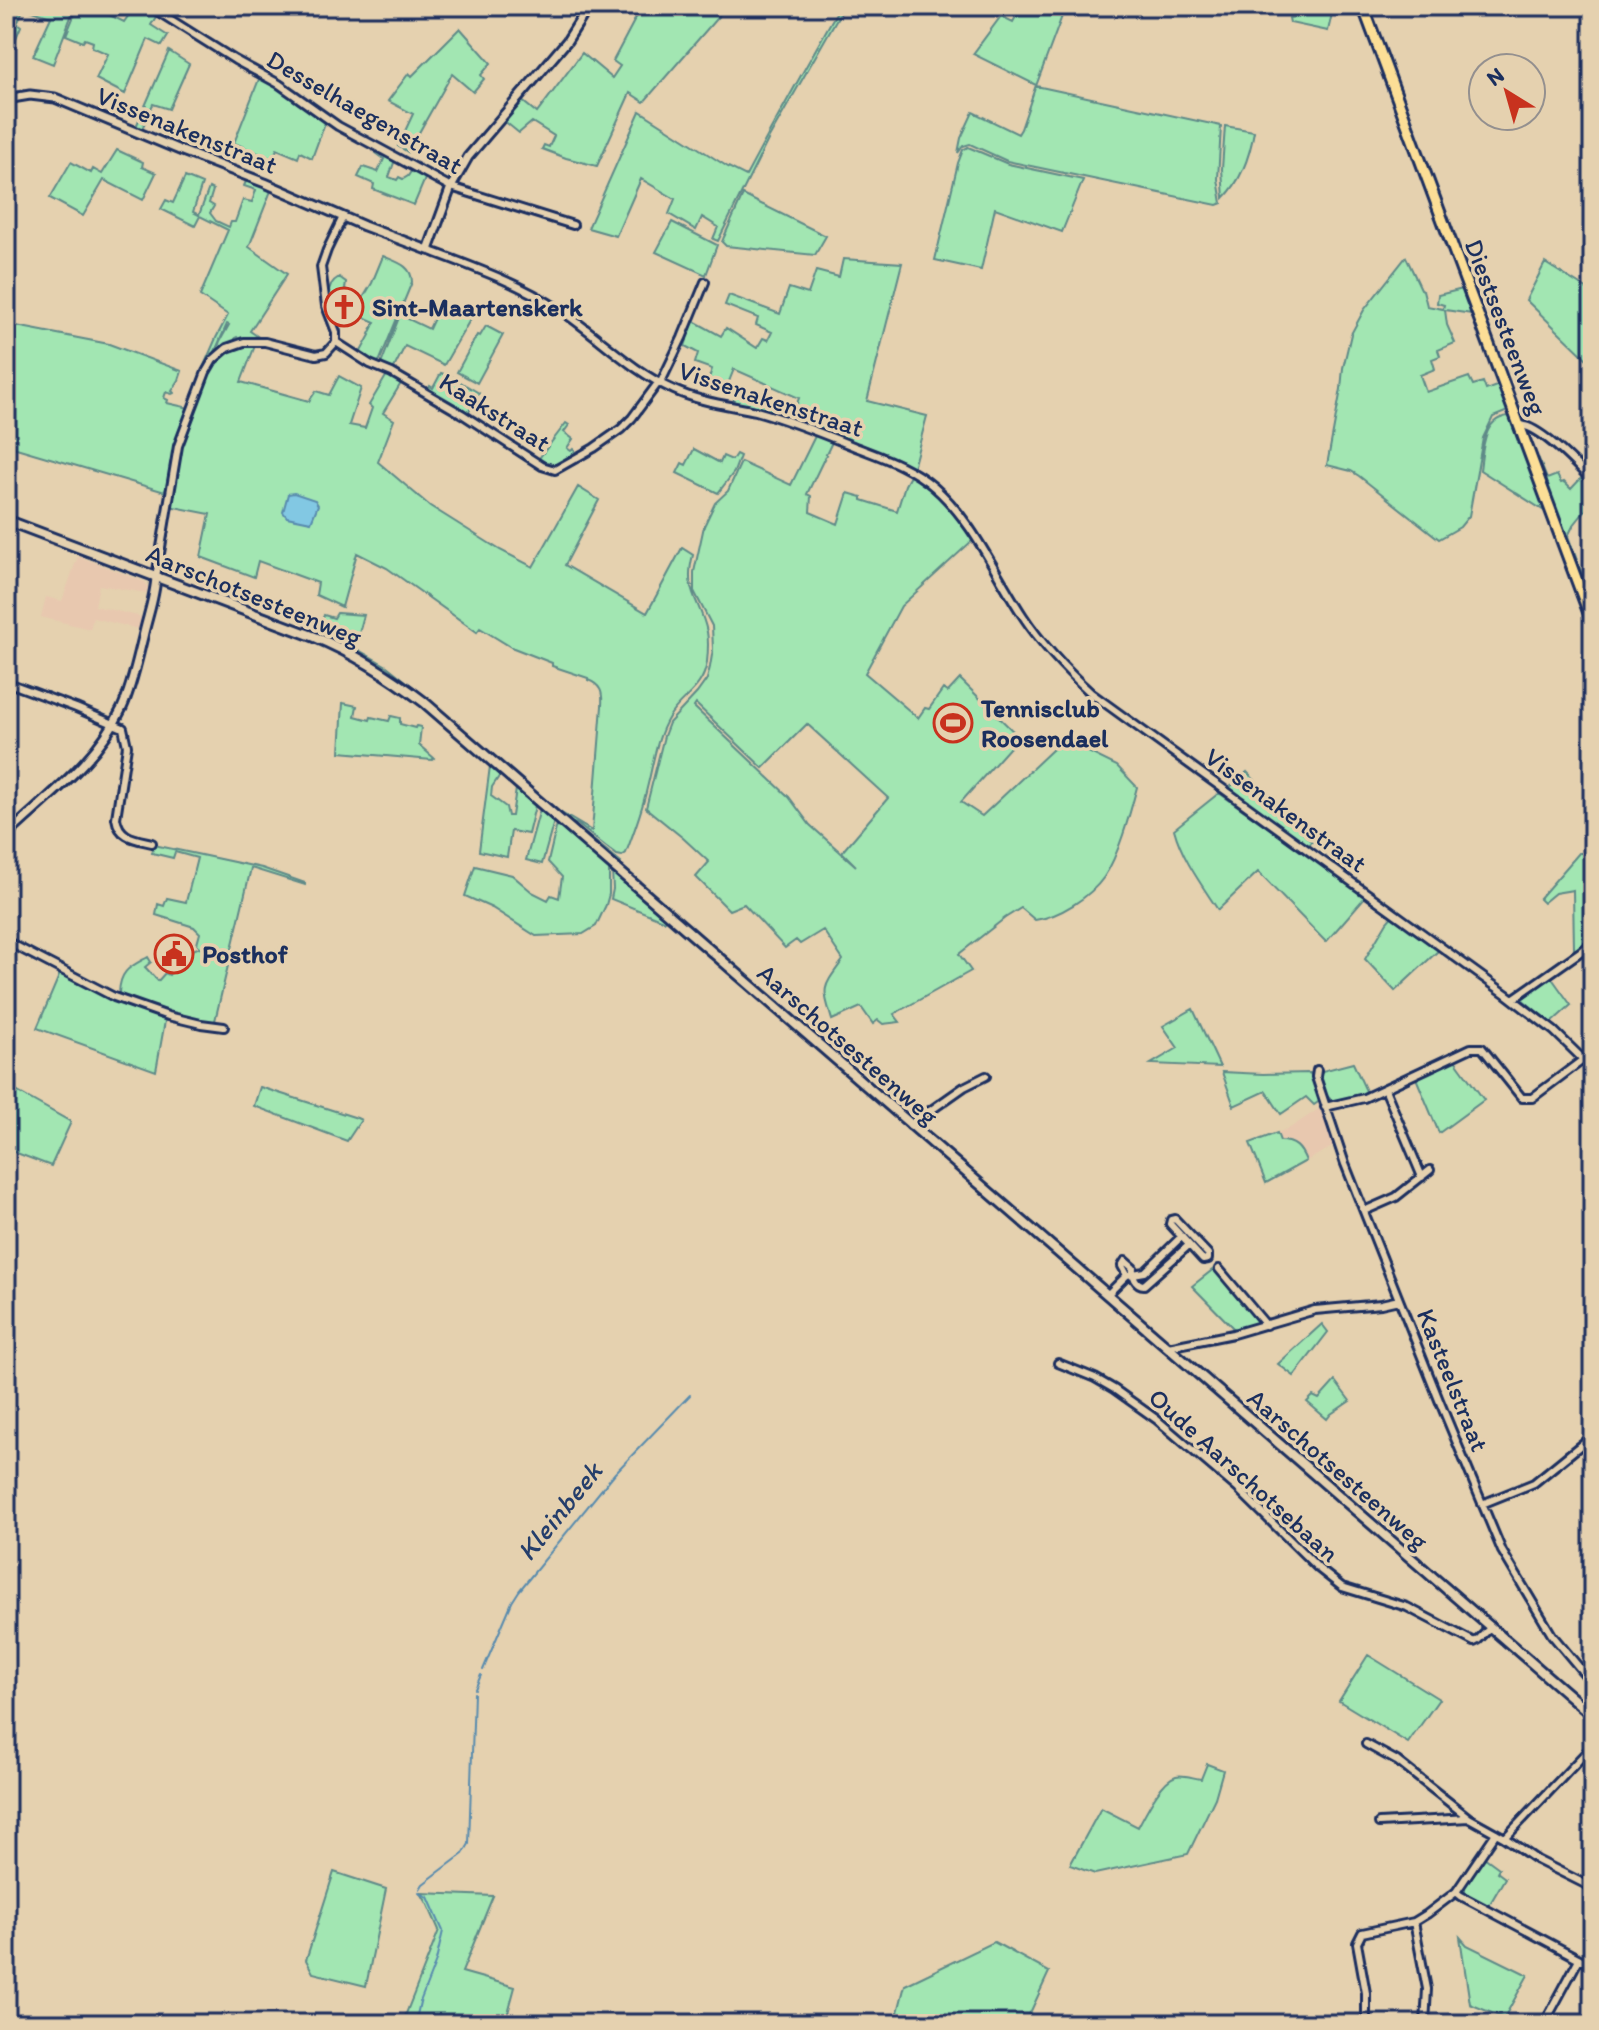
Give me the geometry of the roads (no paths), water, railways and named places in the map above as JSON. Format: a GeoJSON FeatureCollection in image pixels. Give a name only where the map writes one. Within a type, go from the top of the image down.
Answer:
{"type":"FeatureCollection","features":[{"type":"Feature","properties":{"kind":"main road","name":"Diestsesteenweg"},"geometry":{"type":"LineString","coordinates":[[1363,6],[1593,624]]}},
{"type":"Feature","properties":{"kind":"main road","name":"Aarschotsesteenweg"},"geometry":{"type":"LineString","coordinates":[[6,520],[346,650],[398,682],[1593,1716]]}},
{"type":"Feature","properties":{"kind":"street","name":"Desselhaegenstraat"},"geometry":{"type":"LineString","coordinates":[[149,6],[279,84],[338,126],[451,187],[573,225]]}},
{"type":"Feature","properties":{"kind":"street"},"geometry":{"type":"LineString","coordinates":[[428,250],[451,187],[475,147],[567,41],[589,6]]}},
{"type":"Feature","properties":{"kind":"street","name":"Vissenakenstraat"},"geometry":{"type":"LineString","coordinates":[[6,99],[30,95],[55,98],[343,217],[509,281],[564,313],[659,383],[694,398],[798,424],[894,462],[921,477],[952,504],[1029,624],[1053,655],[1084,686],[1513,999],[1554,1031],[1593,1069]]}},
{"type":"Feature","properties":{"kind":"street"},"geometry":{"type":"LineString","coordinates":[[6,836],[80,767],[98,746],[122,708],[134,676],[156,577],[178,446],[210,364],[227,348],[244,342],[265,342],[316,355],[326,353],[336,342],[336,332],[326,306],[321,267],[343,217]]}},
{"type":"Feature","properties":{"kind":"street"},"geometry":{"type":"LineString","coordinates":[[659,383],[705,282]]}},
{"type":"Feature","properties":{"kind":"street","name":"Kaakstraat"},"geometry":{"type":"LineString","coordinates":[[336,342],[462,414],[542,466],[555,470],[621,429],[659,383]]}},
{"type":"Feature","properties":{"kind":"street"},"geometry":{"type":"LineString","coordinates":[[1519,425],[1527,425],[1553,444],[1593,482]]}},
{"type":"Feature","properties":{"kind":"street"},"geometry":{"type":"LineString","coordinates":[[6,682],[123,728],[127,746],[117,825],[123,834],[152,843]]}},
{"type":"Feature","properties":{"kind":"street"},"geometry":{"type":"LineString","coordinates":[[6,941],[114,997],[168,1016],[224,1027]]}},
{"type":"Feature","properties":{"kind":"street"},"geometry":{"type":"LineString","coordinates":[[1513,999],[1593,941]]}},
{"type":"Feature","properties":{"kind":"street"},"geometry":{"type":"LineString","coordinates":[[1325,1107],[1364,1098],[1476,1044],[1526,1099],[1532,1098],[1584,1059]]}},
{"type":"Feature","properties":{"kind":"street","name":"Kasteelstraat"},"geometry":{"type":"LineString","coordinates":[[1317,1070],[1316,1077],[1340,1152],[1508,1563],[1546,1626],[1593,1684]]}},
{"type":"Feature","properties":{"kind":"street"},"geometry":{"type":"LineString","coordinates":[[910,1125],[964,1087],[986,1076]]}},
{"type":"Feature","properties":{"kind":"street"},"geometry":{"type":"LineString","coordinates":[[1385,1089],[1422,1177]]}},
{"type":"Feature","properties":{"kind":"street"},"geometry":{"type":"LineString","coordinates":[[1364,1211],[1396,1197],[1430,1170]]}},
{"type":"Feature","properties":{"kind":"street"},"geometry":{"type":"LineString","coordinates":[[1175,1219],[1208,1254],[1208,1259],[1203,1260],[1181,1237],[1170,1224],[1171,1220],[1175,1219]]}},
{"type":"Feature","properties":{"kind":"street"},"geometry":{"type":"LineString","coordinates":[[1107,1295],[1130,1274],[1145,1272],[1181,1237]]}},
{"type":"Feature","properties":{"kind":"street"},"geometry":{"type":"LineString","coordinates":[[1130,1274],[1144,1285],[1189,1245]]}},
{"type":"Feature","properties":{"kind":"street"},"geometry":{"type":"LineString","coordinates":[[1219,1269],[1266,1325]]}},
{"type":"Feature","properties":{"kind":"street"},"geometry":{"type":"LineString","coordinates":[[1167,1347],[1233,1334],[1315,1310],[1399,1300]]}},
{"type":"Feature","properties":{"kind":"street","name":"Oude Aarschotsebaan"},"geometry":{"type":"LineString","coordinates":[[1058,1363],[1095,1378],[1156,1419],[1218,1471],[1318,1568],[1342,1587],[1407,1607],[1474,1642],[1490,1628]]}},
{"type":"Feature","properties":{"kind":"street"},"geometry":{"type":"LineString","coordinates":[[1482,1504],[1534,1483],[1587,1440]]}},
{"type":"Feature","properties":{"kind":"street"},"geometry":{"type":"LineString","coordinates":[[1366,1744],[1397,1761],[1469,1818],[1537,1860],[1593,1888]]}},
{"type":"Feature","properties":{"kind":"street"},"geometry":{"type":"LineString","coordinates":[[1505,1838],[1593,1745]]}},
{"type":"Feature","properties":{"kind":"street"},"geometry":{"type":"LineString","coordinates":[[1379,1823],[1469,1818]]}},
{"type":"Feature","properties":{"kind":"street"},"geometry":{"type":"LineString","coordinates":[[1366,2024],[1366,1993],[1358,1937],[1369,1931],[1414,1922],[1456,1892],[1496,1833]]}},
{"type":"Feature","properties":{"kind":"street"},"geometry":{"type":"LineString","coordinates":[[1456,1892],[1593,1966]]}},
{"type":"Feature","properties":{"kind":"street"},"geometry":{"type":"LineString","coordinates":[[1414,1922],[1427,1989],[1425,2024]]}},
{"type":"Feature","properties":{"kind":"street"},"geometry":{"type":"LineString","coordinates":[[1544,2024],[1579,1959]]}},
{"type":"Feature","properties":{"kind":"water"},"geometry":{"type":"Polygon","coordinates":[[[288,494],[315,500],[318,505],[311,522],[287,517],[283,512],[288,494]]]}},
{"type":"Feature","properties":{"kind":"waterway","name":"Kleinbeek"},"geometry":{"type":"LineString","coordinates":[[483,1670],[519,1591],[615,1473],[690,1395]]}},
{"type":"Feature","properties":{"kind":"waterway","name":"Kleinbeek"},"geometry":{"type":"LineString","coordinates":[[475,1689],[481,1675]]}},
{"type":"Feature","properties":{"kind":"waterway","name":"Kleinbeek"},"geometry":{"type":"LineString","coordinates":[[420,1889],[463,1854],[469,1844],[474,1693]]}},
{"type":"Feature","properties":{"kind":"waterway","name":"Kleinbeek"},"geometry":{"type":"LineString","coordinates":[[415,2024],[443,1931],[428,1897],[419,1893]]}},
{"type":"Feature","properties":{"kind":"place","name":"Sint-Maartenskerk"},"geometry":{"type":"Point","coordinates":[344,307]}},
{"type":"Feature","properties":{"kind":"place","name":"Tennisclub Roosendael"},"geometry":{"type":"Point","coordinates":[953,723]}},
{"type":"Feature","properties":{"kind":"place","name":"Posthof"},"geometry":{"type":"Point","coordinates":[174,954]}}]}
